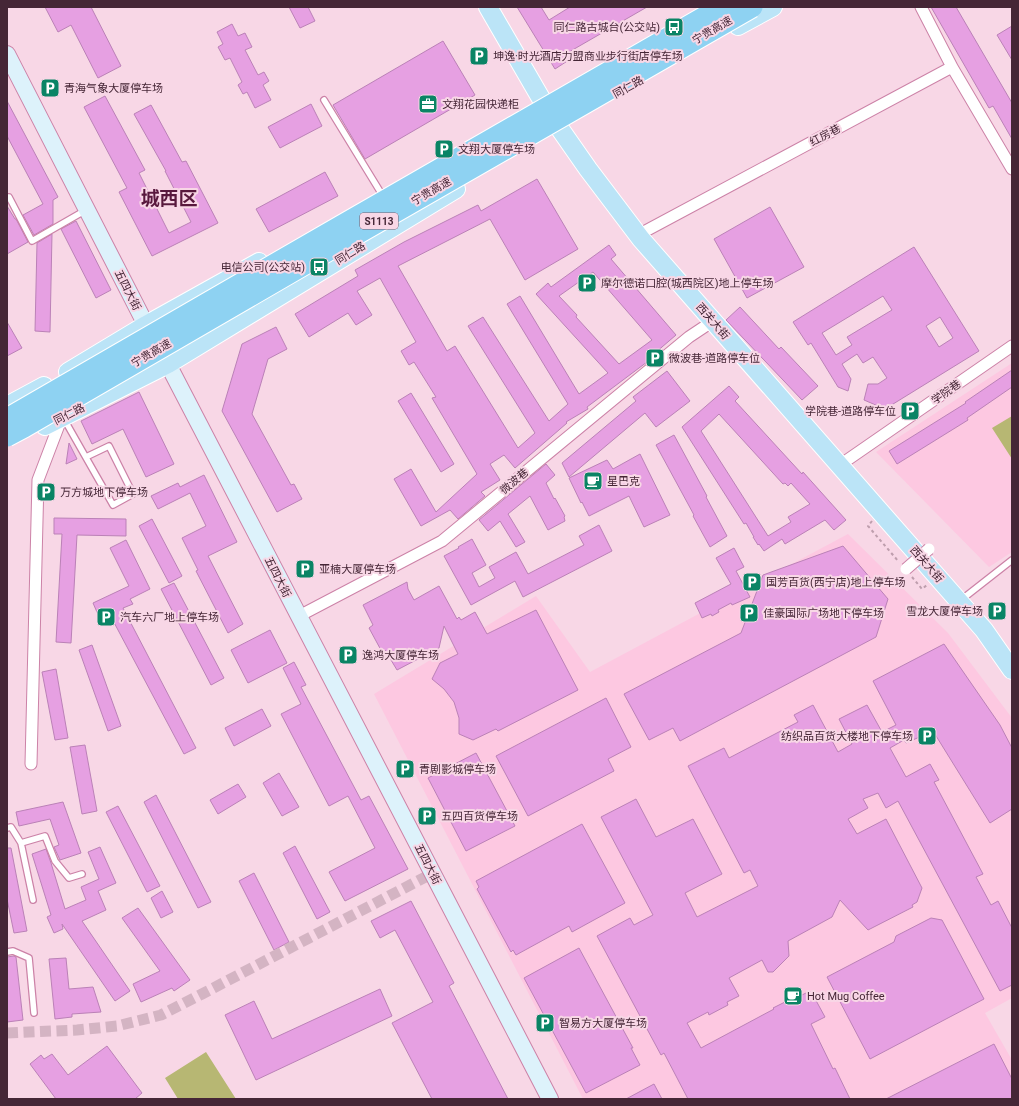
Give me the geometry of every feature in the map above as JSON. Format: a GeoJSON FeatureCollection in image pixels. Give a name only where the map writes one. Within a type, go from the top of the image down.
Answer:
{"type":"FeatureCollection","features":[{"type":"Feature","properties":{"kind":"highway","name":"宁贵高速"},"geometry":{"type":"LineString","coordinates":[[7,419],[722,7]]}},
{"type":"Feature","properties":{"kind":"highway","name":"宁贵高速"},"geometry":{"type":"LineString","coordinates":[[7,436],[752,7]]}},
{"type":"Feature","properties":{"kind":"main road","name":"西关大街"},"geometry":{"type":"LineString","coordinates":[[488,7],[558,126],[588,169],[638,235],[984,630],[1012,670]]}},
{"type":"Feature","properties":{"kind":"main road"},"geometry":{"type":"LineString","coordinates":[[7,406],[38,390],[146,325],[543,102],[701,7]]}},
{"type":"Feature","properties":{"kind":"main road","name":"同仁路"},"geometry":{"type":"LineString","coordinates":[[7,445],[168,364],[558,126],[773,7]]}},
{"type":"Feature","properties":{"kind":"main road","name":"五四大街"},"geometry":{"type":"LineString","coordinates":[[7,54],[146,325],[168,364],[550,1099]]}},
{"type":"Feature","properties":{"kind":"street"},"geometry":{"type":"LineString","coordinates":[[921,7],[952,67],[1012,169]]}},
{"type":"Feature","properties":{"kind":"street","name":"红房巷"},"geometry":{"type":"LineString","coordinates":[[638,235],[952,67]]}},
{"type":"Feature","properties":{"kind":"street","name":"微波巷"},"geometry":{"type":"LineString","coordinates":[[299,616],[442,541],[690,337],[713,321]]}},
{"type":"Feature","properties":{"kind":"street","name":"学院巷"},"geometry":{"type":"LineString","coordinates":[[840,466],[1012,346]]}},
{"type":"Feature","properties":{"kind":"street"},"geometry":{"type":"LineString","coordinates":[[31,764],[38,480],[62,416]]}},
{"type":"Feature","properties":{"kind":"street"},"geometry":{"type":"LineString","coordinates":[[906,569],[929,549]]}},
{"type":"Feature","properties":{"kind":"lane"},"geometry":{"type":"LineString","coordinates":[[324,100],[382,193]]}},
{"type":"Feature","properties":{"kind":"lane"},"geometry":{"type":"LineString","coordinates":[[7,196],[9,197],[32,241],[87,210]]}},
{"type":"Feature","properties":{"kind":"lane"},"geometry":{"type":"LineString","coordinates":[[62,416],[113,505],[132,494],[109,446],[86,457]]}},
{"type":"Feature","properties":{"kind":"lane"},"geometry":{"type":"LineString","coordinates":[[959,601],[1012,560]]}},
{"type":"Feature","properties":{"kind":"lane"},"geometry":{"type":"LineString","coordinates":[[7,828],[11,827],[21,842],[33,900]]}},
{"type":"Feature","properties":{"kind":"lane"},"geometry":{"type":"LineString","coordinates":[[21,842],[45,836],[55,861],[69,878],[82,874]]}},
{"type":"Feature","properties":{"kind":"lane"},"geometry":{"type":"LineString","coordinates":[[7,952],[13,951],[29,958],[34,1013]]}},
{"type":"Feature","properties":{"kind":"path"},"geometry":{"type":"LineString","coordinates":[[880,511],[868,526],[922,589],[938,577]]}},
{"type":"Feature","properties":{"kind":"shaded area"},"geometry":{"type":"Polygon","coordinates":[[[1012,363],[1012,552],[989,567],[876,452],[1012,363]]]}},
{"type":"Feature","properties":{"kind":"shaded area"},"geometry":{"type":"Polygon","coordinates":[[[1012,416],[1012,459],[992,428],[1012,416]]]}},
{"type":"Feature","properties":{"kind":"shaded area"},"geometry":{"type":"Polygon","coordinates":[[[848,534],[948,633],[1012,718],[1012,998],[985,1013],[1012,1060],[1012,1099],[583,1099],[374,694],[536,596],[590,672],[848,534]]]}},
{"type":"Feature","properties":{"kind":"shaded area"},"geometry":{"type":"Polygon","coordinates":[[[206,1052],[236,1099],[178,1099],[165,1078],[206,1052]]]}},
{"type":"Feature","properties":{"kind":"building"},"geometry":{"type":"Polygon","coordinates":[[[45,7],[91,7],[121,66],[98,78],[71,25],[58,32],[45,7]]]}},
{"type":"Feature","properties":{"kind":"building"},"geometry":{"type":"Polygon","coordinates":[[[289,7],[308,7],[315,21],[300,28],[289,7]]]}},
{"type":"Feature","properties":{"kind":"building"},"geometry":{"type":"Polygon","coordinates":[[[517,7],[541,7],[549,20],[570,7],[647,7],[569,52],[572,58],[555,69],[517,7]]]}},
{"type":"Feature","properties":{"kind":"building"},"geometry":{"type":"Polygon","coordinates":[[[931,7],[956,7],[1012,103],[1012,139],[993,106],[989,108],[931,7]]]}},
{"type":"Feature","properties":{"kind":"building"},"geometry":{"type":"Polygon","coordinates":[[[232,24],[238,36],[245,33],[252,47],[245,50],[258,75],[264,72],[269,81],[263,85],[271,100],[255,108],[247,92],[243,94],[238,85],[242,82],[230,58],[225,60],[218,47],[223,44],[217,32],[232,24]]]}},
{"type":"Feature","properties":{"kind":"building"},"geometry":{"type":"Polygon","coordinates":[[[1012,26],[1012,60],[997,35],[1012,26]]]}},
{"type":"Feature","properties":{"kind":"building"},"geometry":{"type":"Polygon","coordinates":[[[443,41],[475,95],[365,159],[333,105],[443,41]]]}},
{"type":"Feature","properties":{"kind":"building"},"geometry":{"type":"Polygon","coordinates":[[[105,96],[145,170],[139,173],[169,233],[191,222],[166,171],[134,114],[151,105],[182,162],[186,161],[218,223],[152,256],[119,192],[127,188],[84,107],[105,96]]]}},
{"type":"Feature","properties":{"kind":"building"},"geometry":{"type":"Polygon","coordinates":[[[7,101],[58,197],[53,200],[53,224],[34,235],[23,215],[43,204],[7,136],[7,101]]]}},
{"type":"Feature","properties":{"kind":"building"},"geometry":{"type":"Polygon","coordinates":[[[311,104],[322,126],[280,148],[268,127],[311,104]]]}},
{"type":"Feature","properties":{"kind":"building"},"geometry":{"type":"Polygon","coordinates":[[[325,172],[338,196],[269,232],[256,209],[325,172]]]}},
{"type":"Feature","properties":{"kind":"building"},"geometry":{"type":"Polygon","coordinates":[[[537,179],[578,249],[525,280],[490,219],[398,266],[447,351],[455,346],[518,448],[535,433],[468,326],[483,317],[549,421],[568,404],[507,304],[520,296],[579,394],[608,373],[536,294],[548,283],[551,287],[609,245],[616,255],[611,259],[676,335],[655,353],[657,355],[587,407],[588,409],[566,422],[567,423],[515,468],[504,455],[490,464],[500,480],[481,492],[485,496],[458,519],[450,510],[421,526],[394,479],[411,469],[436,512],[477,474],[432,398],[436,397],[414,362],[409,365],[401,351],[416,342],[380,278],[357,291],[372,315],[356,325],[348,313],[309,337],[295,314],[358,276],[355,270],[404,242],[478,205],[481,211],[537,179]],[[593,272],[559,296],[619,364],[652,340],[593,272]]]}},
{"type":"Feature","properties":{"kind":"building"},"geometry":{"type":"Polygon","coordinates":[[[7,206],[16,219],[28,242],[7,254],[7,206]]]}},
{"type":"Feature","properties":{"kind":"building"},"geometry":{"type":"Polygon","coordinates":[[[770,207],[804,267],[747,298],[714,239],[770,207]]]}},
{"type":"Feature","properties":{"kind":"building"},"geometry":{"type":"Polygon","coordinates":[[[76,221],[111,290],[96,298],[61,229],[76,221]]]}},
{"type":"Feature","properties":{"kind":"building"},"geometry":{"type":"Polygon","coordinates":[[[52,234],[50,332],[35,331],[37,243],[52,234]]]}},
{"type":"Feature","properties":{"kind":"building"},"geometry":{"type":"Polygon","coordinates":[[[914,247],[979,351],[885,409],[864,400],[868,384],[878,384],[887,378],[873,357],[863,363],[857,354],[842,364],[851,379],[848,391],[838,387],[811,343],[808,345],[793,322],[914,247]],[[883,296],[822,333],[836,355],[852,345],[847,337],[892,310],[883,296]],[[940,317],[926,326],[939,347],[953,338],[940,317]]]}},
{"type":"Feature","properties":{"kind":"building"},"geometry":{"type":"Polygon","coordinates":[[[740,307],[779,349],[781,347],[818,386],[802,400],[726,320],[740,307]]]}},
{"type":"Feature","properties":{"kind":"building"},"geometry":{"type":"Polygon","coordinates":[[[7,322],[22,348],[7,356],[7,322]]]}},
{"type":"Feature","properties":{"kind":"building"},"geometry":{"type":"Polygon","coordinates":[[[276,327],[287,349],[268,359],[252,414],[291,485],[294,484],[302,499],[277,512],[222,411],[242,344],[276,327]]]}},
{"type":"Feature","properties":{"kind":"building"},"geometry":{"type":"Polygon","coordinates":[[[1012,370],[1012,387],[967,418],[968,420],[897,464],[889,451],[966,403],[965,402],[1012,370]]]}},
{"type":"Feature","properties":{"kind":"building"},"geometry":{"type":"Polygon","coordinates":[[[667,371],[690,401],[656,427],[645,413],[569,477],[562,463],[636,401],[633,397],[667,371]]]}},
{"type":"Feature","properties":{"kind":"building"},"geometry":{"type":"Polygon","coordinates":[[[729,386],[739,397],[735,401],[802,474],[803,472],[846,520],[834,530],[825,520],[785,544],[782,539],[764,551],[759,544],[758,545],[746,523],[744,524],[682,427],[729,386]],[[719,414],[701,431],[768,536],[791,522],[788,517],[810,504],[791,483],[788,486],[785,483],[783,484],[719,414]]]}},
{"type":"Feature","properties":{"kind":"building"},"geometry":{"type":"Polygon","coordinates":[[[139,392],[174,464],[146,477],[123,429],[92,444],[81,421],[139,392]]]}},
{"type":"Feature","properties":{"kind":"building"},"geometry":{"type":"Polygon","coordinates":[[[411,393],[454,464],[441,472],[398,401],[411,393]]]}},
{"type":"Feature","properties":{"kind":"building"},"geometry":{"type":"Polygon","coordinates":[[[674,435],[727,536],[710,547],[656,445],[674,435]]]}},
{"type":"Feature","properties":{"kind":"building"},"geometry":{"type":"Polygon","coordinates":[[[69,443],[77,459],[66,464],[69,443]]]}},
{"type":"Feature","properties":{"kind":"building"},"geometry":{"type":"Polygon","coordinates":[[[640,454],[670,515],[644,527],[629,496],[589,516],[569,478],[607,460],[613,469],[640,454]]]}},
{"type":"Feature","properties":{"kind":"building"},"geometry":{"type":"Polygon","coordinates":[[[546,464],[555,475],[546,483],[565,516],[565,521],[548,530],[530,496],[508,514],[525,542],[516,547],[500,521],[488,531],[479,520],[546,464]]]}},
{"type":"Feature","properties":{"kind":"building"},"geometry":{"type":"Polygon","coordinates":[[[204,475],[237,542],[208,556],[243,624],[228,633],[196,571],[198,570],[182,538],[206,526],[190,493],[158,509],[151,496],[178,483],[180,487],[204,475]]]}},
{"type":"Feature","properties":{"kind":"building"},"geometry":{"type":"Polygon","coordinates":[[[54,518],[126,519],[126,536],[77,535],[71,643],[56,642],[62,534],[54,534],[54,518]]]}},
{"type":"Feature","properties":{"kind":"building"},"geometry":{"type":"Polygon","coordinates":[[[152,519],[182,576],[169,583],[139,526],[152,519]]]}},
{"type":"Feature","properties":{"kind":"building"},"geometry":{"type":"Polygon","coordinates":[[[599,525],[612,551],[523,597],[515,581],[471,605],[444,556],[472,539],[486,565],[472,573],[479,587],[495,578],[489,567],[516,552],[528,574],[584,545],[579,536],[599,525]]]}},
{"type":"Feature","properties":{"kind":"building"},"geometry":{"type":"Polygon","coordinates":[[[126,540],[150,589],[130,599],[133,604],[123,608],[196,748],[184,754],[110,615],[100,619],[93,603],[129,586],[110,548],[126,540]]]}},
{"type":"Feature","properties":{"kind":"building"},"geometry":{"type":"Polygon","coordinates":[[[843,546],[888,599],[876,637],[680,741],[673,728],[649,740],[624,694],[741,633],[763,575],[843,546]]]}},
{"type":"Feature","properties":{"kind":"building"},"geometry":{"type":"Polygon","coordinates":[[[734,548],[744,567],[736,571],[750,597],[732,605],[731,603],[718,610],[719,612],[712,616],[711,614],[702,618],[695,603],[731,584],[716,558],[734,548]]]}},
{"type":"Feature","properties":{"kind":"building"},"geometry":{"type":"Polygon","coordinates":[[[407,582],[408,589],[414,600],[439,586],[457,619],[459,617],[461,620],[475,612],[487,634],[536,610],[578,690],[498,731],[496,729],[473,740],[459,734],[459,718],[454,702],[444,689],[432,679],[440,663],[458,654],[444,626],[439,648],[397,670],[385,650],[382,652],[369,628],[373,625],[363,605],[407,582]]]}},
{"type":"Feature","properties":{"kind":"building"},"geometry":{"type":"Polygon","coordinates":[[[174,583],[224,678],[211,685],[161,589],[174,583]]]}},
{"type":"Feature","properties":{"kind":"building"},"geometry":{"type":"Polygon","coordinates":[[[270,630],[287,663],[248,683],[231,650],[270,630]]]}},
{"type":"Feature","properties":{"kind":"building"},"geometry":{"type":"Polygon","coordinates":[[[944,644],[1000,725],[1012,748],[1012,809],[990,823],[933,731],[906,743],[904,740],[890,748],[906,777],[930,764],[939,780],[934,782],[983,874],[976,877],[991,905],[998,901],[1012,928],[1012,985],[1000,991],[898,801],[886,808],[878,793],[863,799],[868,808],[848,819],[857,834],[886,819],[922,888],[917,902],[912,905],[913,907],[868,930],[840,900],[832,917],[788,941],[789,956],[773,972],[768,972],[762,960],[729,978],[739,996],[727,1002],[728,1005],[709,1015],[708,1012],[687,1023],[701,1048],[774,1009],[773,1008],[810,991],[825,1017],[811,1024],[833,1069],[835,1068],[850,1099],[688,1099],[664,1053],[661,1055],[597,936],[630,918],[634,925],[653,915],[601,817],[636,799],[656,837],[693,819],[722,874],[685,893],[697,917],[758,886],[750,870],[744,873],[688,766],[724,748],[729,758],[798,722],[794,715],[813,705],[838,752],[852,744],[839,719],[867,705],[882,732],[896,725],[873,681],[944,644]]]}},
{"type":"Feature","properties":{"kind":"building"},"geometry":{"type":"Polygon","coordinates":[[[92,645],[121,726],[108,731],[79,650],[92,645]]]}},
{"type":"Feature","properties":{"kind":"building"},"geometry":{"type":"Polygon","coordinates":[[[294,662],[306,685],[301,687],[361,800],[369,796],[408,869],[345,901],[329,872],[375,848],[348,796],[329,806],[281,714],[301,704],[283,668],[294,662]]]}},
{"type":"Feature","properties":{"kind":"building"},"geometry":{"type":"Polygon","coordinates":[[[56,669],[68,738],[55,740],[42,672],[56,669]]]}},
{"type":"Feature","properties":{"kind":"building"},"geometry":{"type":"Polygon","coordinates":[[[606,698],[631,747],[608,759],[614,771],[528,816],[496,756],[606,698]]]}},
{"type":"Feature","properties":{"kind":"building"},"geometry":{"type":"Polygon","coordinates":[[[262,709],[271,726],[234,746],[225,728],[262,709]]]}},
{"type":"Feature","properties":{"kind":"building"},"geometry":{"type":"Polygon","coordinates":[[[85,745],[97,811],[82,814],[70,747],[85,745]]]}},
{"type":"Feature","properties":{"kind":"building"},"geometry":{"type":"Polygon","coordinates":[[[476,753],[515,826],[466,851],[428,778],[476,753]]]}},
{"type":"Feature","properties":{"kind":"building"},"geometry":{"type":"Polygon","coordinates":[[[279,773],[299,807],[282,816],[263,783],[279,773]]]}},
{"type":"Feature","properties":{"kind":"building"},"geometry":{"type":"Polygon","coordinates":[[[238,784],[246,797],[218,814],[210,800],[238,784]]]}},
{"type":"Feature","properties":{"kind":"building"},"geometry":{"type":"Polygon","coordinates":[[[156,795],[211,902],[198,908],[144,802],[156,795]]]}},
{"type":"Feature","properties":{"kind":"building"},"geometry":{"type":"Polygon","coordinates":[[[63,802],[81,853],[60,860],[54,847],[59,845],[50,819],[19,826],[16,812],[63,802]]]}},
{"type":"Feature","properties":{"kind":"building"},"geometry":{"type":"Polygon","coordinates":[[[118,806],[160,886],[147,892],[106,812],[118,806]]]}},
{"type":"Feature","properties":{"kind":"building"},"geometry":{"type":"Polygon","coordinates":[[[582,824],[625,903],[572,932],[569,926],[516,955],[513,950],[511,952],[477,889],[479,887],[476,881],[582,824]]]}},
{"type":"Feature","properties":{"kind":"building"},"geometry":{"type":"Polygon","coordinates":[[[295,846],[330,912],[317,919],[283,853],[295,846]]]}},
{"type":"Feature","properties":{"kind":"building"},"geometry":{"type":"Polygon","coordinates":[[[100,847],[116,883],[98,891],[106,910],[82,921],[130,991],[115,1001],[62,924],[63,929],[54,933],[47,917],[51,915],[32,854],[46,849],[65,909],[86,900],[81,887],[99,879],[88,852],[100,847]]]}},
{"type":"Feature","properties":{"kind":"building"},"geometry":{"type":"Polygon","coordinates":[[[7,848],[11,848],[27,931],[14,933],[7,899],[7,848]]]}},
{"type":"Feature","properties":{"kind":"building"},"geometry":{"type":"Polygon","coordinates":[[[254,873],[289,942],[274,950],[239,881],[254,873]]]}},
{"type":"Feature","properties":{"kind":"building"},"geometry":{"type":"Polygon","coordinates":[[[162,891],[173,912],[161,918],[151,898],[162,891]]]}},
{"type":"Feature","properties":{"kind":"building"},"geometry":{"type":"Polygon","coordinates":[[[411,901],[454,983],[449,986],[508,1099],[432,1099],[392,1023],[433,1002],[395,930],[380,938],[371,921],[411,901]]]}},
{"type":"Feature","properties":{"kind":"building"},"geometry":{"type":"Polygon","coordinates":[[[138,908],[190,980],[174,991],[172,988],[141,1002],[133,984],[160,971],[122,918],[138,908]]]}},
{"type":"Feature","properties":{"kind":"building"},"geometry":{"type":"Polygon","coordinates":[[[931,918],[942,920],[984,999],[870,1059],[827,977],[894,942],[896,936],[931,918]]]}},
{"type":"Feature","properties":{"kind":"building"},"geometry":{"type":"Polygon","coordinates":[[[579,948],[633,1048],[631,1048],[640,1065],[586,1093],[524,978],[579,948]]]}},
{"type":"Feature","properties":{"kind":"building"},"geometry":{"type":"Polygon","coordinates":[[[7,957],[16,957],[23,1020],[7,1022],[7,957]]]}},
{"type":"Feature","properties":{"kind":"building"},"geometry":{"type":"Polygon","coordinates":[[[66,958],[69,989],[93,987],[101,1012],[72,1014],[72,1017],[55,1019],[49,959],[66,958]]]}},
{"type":"Feature","properties":{"kind":"building"},"geometry":{"type":"Polygon","coordinates":[[[380,989],[392,1016],[256,1080],[225,1015],[254,1001],[272,1039],[380,989]]]}},
{"type":"Feature","properties":{"kind":"building"},"geometry":{"type":"Polygon","coordinates":[[[994,1044],[1012,1079],[1012,1099],[886,1099],[994,1044]]]}},
{"type":"Feature","properties":{"kind":"building"},"geometry":{"type":"Polygon","coordinates":[[[107,1046],[142,1093],[135,1099],[56,1099],[30,1064],[41,1055],[44,1059],[52,1054],[68,1075],[107,1046]]]}},
{"type":"Feature","properties":{"kind":"building"},"geometry":{"type":"Polygon","coordinates":[[[654,1084],[662,1099],[626,1099],[654,1084]]]}},
{"type":"Feature","properties":{"kind":"tunnel"},"geometry":{"type":"LineString","coordinates":[[7,1033],[77,1030],[117,1026],[161,1015],[433,873]]}},
{"type":"Feature","properties":{"kind":"place","name":"同仁路古城台(公交站)"},"geometry":{"type":"Point","coordinates":[674,27]}},
{"type":"Feature","properties":{"kind":"place","name":"坤逸·时光酒店力盟商业步行街店停车场"},"geometry":{"type":"Point","coordinates":[479,56]}},
{"type":"Feature","properties":{"kind":"place","name":"青海气象大厦停车场"},"geometry":{"type":"Point","coordinates":[50,88]}},
{"type":"Feature","properties":{"kind":"place","name":"文翔花园快递柜"},"geometry":{"type":"Point","coordinates":[428,104]}},
{"type":"Feature","properties":{"kind":"place","name":"文翔大厦停车场"},"geometry":{"type":"Point","coordinates":[444,149]}},
{"type":"Feature","properties":{"kind":"place","name":"电信公司(公交站)"},"geometry":{"type":"Point","coordinates":[319,267]}},
{"type":"Feature","properties":{"kind":"place","name":"摩尔德诺口腔(城西院区)地上停车场"},"geometry":{"type":"Point","coordinates":[587,283]}},
{"type":"Feature","properties":{"kind":"place","name":"微波巷-道路停车位"},"geometry":{"type":"Point","coordinates":[655,358]}},
{"type":"Feature","properties":{"kind":"place","name":"学院巷-道路停车位"},"geometry":{"type":"Point","coordinates":[910,411]}},
{"type":"Feature","properties":{"kind":"place","name":"星巴克"},"geometry":{"type":"Point","coordinates":[593,481]}},
{"type":"Feature","properties":{"kind":"place","name":"万方城地下停车场"},"geometry":{"type":"Point","coordinates":[46,492]}},
{"type":"Feature","properties":{"kind":"place","name":"亚楠大厦停车场"},"geometry":{"type":"Point","coordinates":[305,569]}},
{"type":"Feature","properties":{"kind":"place","name":"国芳百货(西宁店)地上停车场"},"geometry":{"type":"Point","coordinates":[752,582]}},
{"type":"Feature","properties":{"kind":"place","name":"雪龙大厦停车场"},"geometry":{"type":"Point","coordinates":[997,611]}},
{"type":"Feature","properties":{"kind":"place","name":"佳豪国际广场地下停车场"},"geometry":{"type":"Point","coordinates":[749,613]}},
{"type":"Feature","properties":{"kind":"place","name":"汽车六厂地上停车场"},"geometry":{"type":"Point","coordinates":[106,617]}},
{"type":"Feature","properties":{"kind":"place","name":"逸鸿大厦停车场"},"geometry":{"type":"Point","coordinates":[348,655]}},
{"type":"Feature","properties":{"kind":"place","name":"纺织品百货大楼地下停车场"},"geometry":{"type":"Point","coordinates":[927,736]}},
{"type":"Feature","properties":{"kind":"place","name":"青剧影城停车场"},"geometry":{"type":"Point","coordinates":[405,769]}},
{"type":"Feature","properties":{"kind":"place","name":"五四百货停车场"},"geometry":{"type":"Point","coordinates":[427,816]}},
{"type":"Feature","properties":{"kind":"place","name":"Hot Mug Coffee"},"geometry":{"type":"Point","coordinates":[793,996]}},
{"type":"Feature","properties":{"kind":"place","name":"智易方大厦停车场"},"geometry":{"type":"Point","coordinates":[545,1023]}},
{"type":"Feature","properties":{"kind":"district","name":"城西区"},"geometry":{"type":"Point","coordinates":[169,198]}}]}
